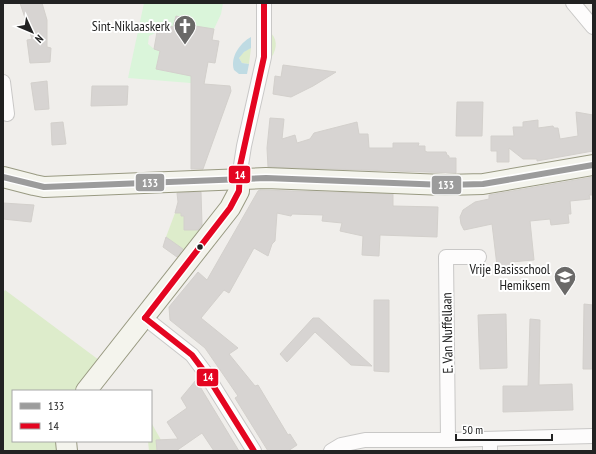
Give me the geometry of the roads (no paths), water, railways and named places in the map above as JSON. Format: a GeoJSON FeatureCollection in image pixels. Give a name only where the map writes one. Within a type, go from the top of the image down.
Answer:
{"type":"FeatureCollection","features":[{"type":"Feature","properties":{"kind":"street"},"geometry":{"type":"LineString","coordinates":[[87,390],[145,318],[230,208],[239,191],[239,178],[244,146],[264,57],[264,3]]}},
{"type":"Feature","properties":{"kind":"street"},"geometry":{"type":"LineString","coordinates":[[573,3],[593,27]]}},
{"type":"Feature","properties":{"kind":"street"},"geometry":{"type":"LineString","coordinates":[[3,82],[7,114]]}},
{"type":"Feature","properties":{"kind":"street"},"geometry":{"type":"LineString","coordinates":[[3,177],[34,186],[44,187],[239,178],[277,178],[446,185],[483,184],[593,165]]}},
{"type":"Feature","properties":{"kind":"street","name":"E. Van Nuffellaan"},"geometry":{"type":"LineString","coordinates":[[448,440],[446,257],[479,257]]}},
{"type":"Feature","properties":{"kind":"street"},"geometry":{"type":"LineString","coordinates":[[145,318],[192,355],[204,371],[254,451]]}},
{"type":"Feature","properties":{"kind":"street"},"geometry":{"type":"LineString","coordinates":[[331,451],[341,445],[365,440],[448,440],[490,445],[592,435]]}},
{"type":"Feature","properties":{"kind":"water"},"geometry":{"type":"Polygon","coordinates":[[[251,37],[251,48],[244,52],[239,58],[242,63],[249,64],[247,74],[239,74],[234,70],[233,60],[243,43],[251,37]]]}},
{"type":"Feature","properties":{"kind":"place","name":"Sint-Niklaaskerk"},"geometry":{"type":"Point","coordinates":[185,46]}},
{"type":"Feature","properties":{"kind":"place","name":"Vrije Basisschool Hemiksem"},"geometry":{"type":"Point","coordinates":[565,296]}}]}
